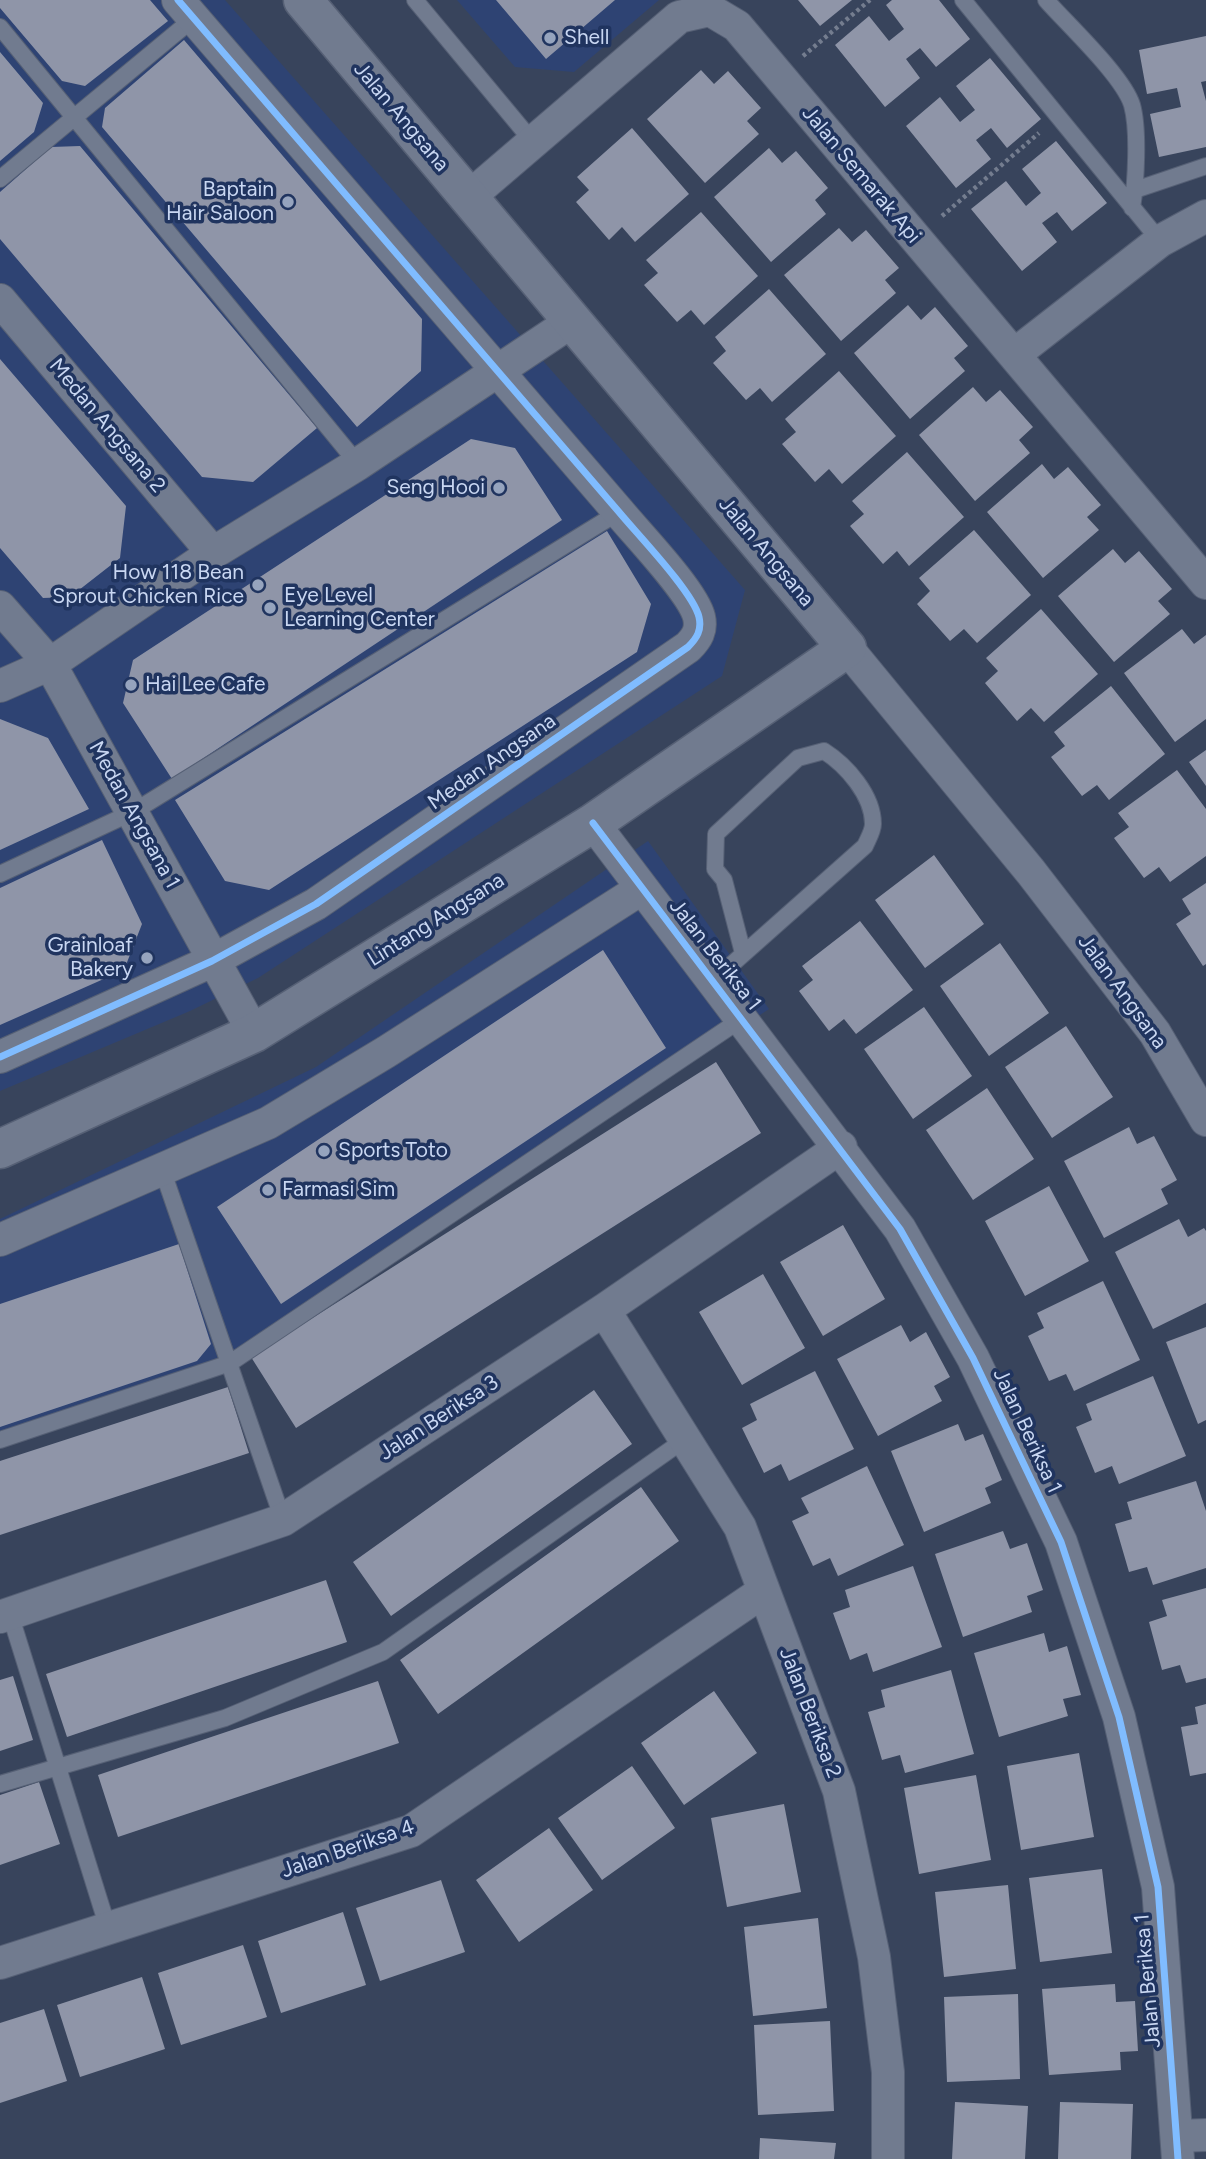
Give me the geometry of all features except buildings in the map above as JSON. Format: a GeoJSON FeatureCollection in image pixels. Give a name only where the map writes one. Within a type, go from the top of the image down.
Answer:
{"type":"FeatureCollection","features":[{"type":"Feature","properties":{"kind":"main road","name":"Jalan Angsana"},"geometry":{"type":"LineString","coordinates":[[303,0],[570,322],[848,648]]}},
{"type":"Feature","properties":{"kind":"main road","name":"Lintang Angsana"},"geometry":{"type":"LineString","coordinates":[[0,1149],[254,1033],[593,823],[848,648]]}},
{"type":"Feature","properties":{"kind":"street","name":"Medan Angsana"},"geometry":{"type":"LineString","coordinates":[[0,1058],[212,961],[316,904],[696,639],[700,629],[696,609],[620,512],[186,9]]}},
{"type":"Feature","properties":{"kind":"street","name":"Jalan Semarak Api"},"geometry":{"type":"LineString","coordinates":[[469,197],[679,17],[710,10],[737,26],[1206,583]]}},
{"type":"Feature","properties":{"kind":"street"},"geometry":{"type":"LineString","coordinates":[[1015,354],[1160,241],[1206,216]]}},
{"type":"Feature","properties":{"kind":"street","name":"Medan Angsana 2"},"geometry":{"type":"LineString","coordinates":[[0,300],[214,553]]}},
{"type":"Feature","properties":{"kind":"street"},"geometry":{"type":"LineString","coordinates":[[0,686],[50,664],[214,553],[500,372],[570,322]]}},
{"type":"Feature","properties":{"kind":"street","name":"Medan Angsana 1"},"geometry":{"type":"LineString","coordinates":[[0,607],[50,664],[254,1033]]}},
{"type":"Feature","properties":{"kind":"street","name":"Jalan Angsana"},"geometry":{"type":"LineString","coordinates":[[848,648],[1031,872],[1155,1032],[1206,1121]]}},
{"type":"Feature","properties":{"kind":"street","name":"Jalan Beriksa 1"},"geometry":{"type":"LineString","coordinates":[[593,823],[841,1147],[900,1229],[973,1358],[1061,1542],[1119,1717],[1158,1887],[1187,2143]]}},
{"type":"Feature","properties":{"kind":"street"},"geometry":{"type":"LineString","coordinates":[[0,1240],[268,1123],[386,1052],[641,889]]}},
{"type":"Feature","properties":{"kind":"street","name":"Jalan Beriksa 3"},"geometry":{"type":"LineString","coordinates":[[5,1615],[283,1520],[604,1310],[841,1147]]}},
{"type":"Feature","properties":{"kind":"street","name":"Jalan Beriksa 2"},"geometry":{"type":"LineString","coordinates":[[604,1310],[740,1527],[839,1791],[874,1957],[888,2072],[888,2159]]}},
{"type":"Feature","properties":{"kind":"street","name":"Jalan Beriksa 4"},"geometry":{"type":"LineString","coordinates":[[0,1963],[411,1831],[764,1591]]}},
{"type":"Feature","properties":{"kind":"lane"},"geometry":{"type":"LineString","coordinates":[[415,0],[533,142]]}},
{"type":"Feature","properties":{"kind":"lane"},"geometry":{"type":"LineString","coordinates":[[963,0],[1160,241]]}},
{"type":"Feature","properties":{"kind":"lane"},"geometry":{"type":"LineString","coordinates":[[1046,0],[1120,84],[1132,106],[1135,190],[1132,208]]}},
{"type":"Feature","properties":{"kind":"lane"},"geometry":{"type":"LineString","coordinates":[[0,179],[74,118],[186,9]]}},
{"type":"Feature","properties":{"kind":"lane"},"geometry":{"type":"LineString","coordinates":[[0,27],[358,464]]}},
{"type":"Feature","properties":{"kind":"lane"},"geometry":{"type":"LineString","coordinates":[[1135,190],[1206,166]]}},
{"type":"Feature","properties":{"kind":"lane"},"geometry":{"type":"LineString","coordinates":[[0,874],[133,812],[620,512]]}},
{"type":"Feature","properties":{"kind":"lane"},"geometry":{"type":"LineString","coordinates":[[713,981],[865,846],[873,826],[869,803],[842,762],[824,751],[798,758],[716,834],[715,869],[724,880],[743,953]]}},
{"type":"Feature","properties":{"kind":"lane"},"geometry":{"type":"LineString","coordinates":[[0,1440],[230,1363],[743,1018]]}},
{"type":"Feature","properties":{"kind":"lane"},"geometry":{"type":"LineString","coordinates":[[162,1169],[283,1520]]}},
{"type":"Feature","properties":{"kind":"lane"},"geometry":{"type":"LineString","coordinates":[[0,1784],[225,1718],[383,1652],[684,1440]]}},
{"type":"Feature","properties":{"kind":"lane"},"geometry":{"type":"LineString","coordinates":[[5,1615],[60,1766],[108,1928]]}},
{"type":"Feature","properties":{"kind":"path"},"geometry":{"type":"LineString","coordinates":[[809,51],[870,0]]}},
{"type":"Feature","properties":{"kind":"path"},"geometry":{"type":"LineString","coordinates":[[945,214],[1058,117]]}},
{"type":"Feature","properties":{"kind":"shaded area"},"geometry":{"type":"Polygon","coordinates":[[[0,0],[225,0],[745,590],[722,676],[258,978],[190,1011],[0,1091],[0,0]]]}},
{"type":"Feature","properties":{"kind":"shaded area"},"geometry":{"type":"Polygon","coordinates":[[[457,0],[659,0],[574,72],[515,67],[457,0]]]}},
{"type":"Feature","properties":{"kind":"shaded area"},"geometry":{"type":"Polygon","coordinates":[[[648,841],[769,1009],[229,1366],[0,1441],[0,1219],[316,1067],[648,841]]]}},
{"type":"Feature","properties":{"kind":"cycle path"},"geometry":{"type":"LineString","coordinates":[[0,1057],[212,961],[316,904],[688,647],[699,630],[700,622],[695,606],[664,564],[178,0]]}},
{"type":"Feature","properties":{"kind":"cycle path"},"geometry":{"type":"LineString","coordinates":[[593,823],[900,1229],[973,1358],[1061,1542],[1119,1717],[1158,1887],[1178,2159]]}},
{"type":"Feature","properties":{"kind":"place","name":"Shell"},"geometry":{"type":"Point","coordinates":[550,38]}},
{"type":"Feature","properties":{"kind":"place","name":"Baptain Hair Saloon"},"geometry":{"type":"Point","coordinates":[288,202]}},
{"type":"Feature","properties":{"kind":"place","name":"Seng Hooi"},"geometry":{"type":"Point","coordinates":[499,488]}},
{"type":"Feature","properties":{"kind":"place","name":"How 118 Bean Sprout Chicken Rice"},"geometry":{"type":"Point","coordinates":[258,585]}},
{"type":"Feature","properties":{"kind":"place","name":"Eye Level Learning Center"},"geometry":{"type":"Point","coordinates":[270,608]}},
{"type":"Feature","properties":{"kind":"place","name":"Hai Lee Cafe"},"geometry":{"type":"Point","coordinates":[131,685]}},
{"type":"Feature","properties":{"kind":"place","name":"Grainloaf Bakery"},"geometry":{"type":"Point","coordinates":[147,958]}},
{"type":"Feature","properties":{"kind":"place","name":"Sports Toto"},"geometry":{"type":"Point","coordinates":[324,1151]}},
{"type":"Feature","properties":{"kind":"place","name":"Farmasi Sim"},"geometry":{"type":"Point","coordinates":[268,1190]}}]}
